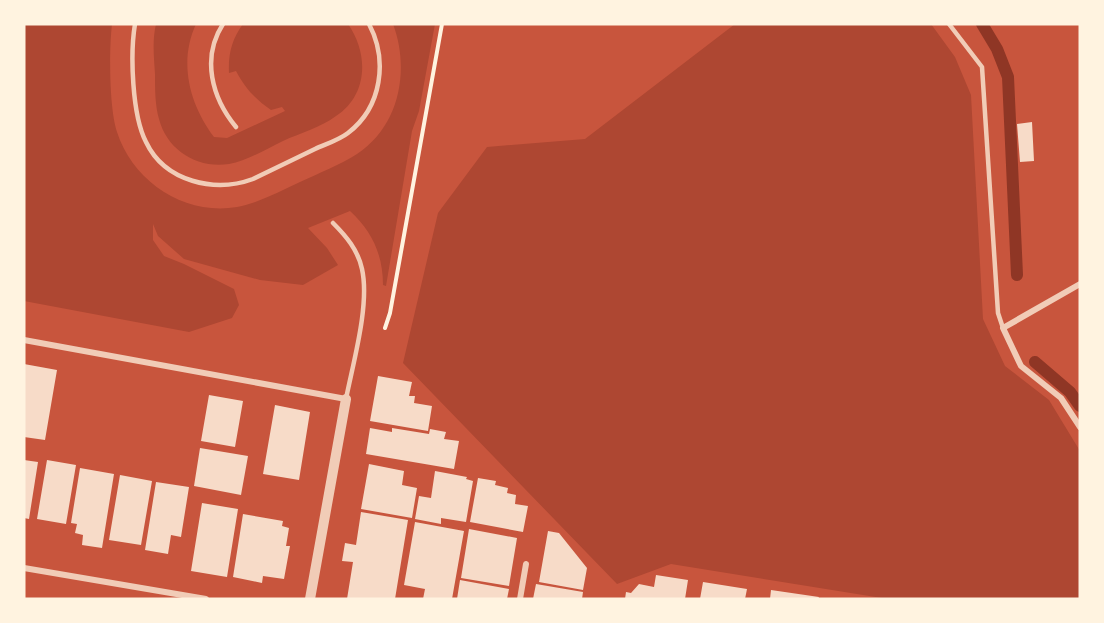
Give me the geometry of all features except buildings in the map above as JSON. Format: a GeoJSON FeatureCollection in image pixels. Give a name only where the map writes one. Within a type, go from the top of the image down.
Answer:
{"type":"FeatureCollection","features":[{"type":"Feature","properties":{"kind":"street"},"geometry":{"type":"LineString","coordinates":[[1080,284],[1003,328],[1021,366],[1061,398],[1080,427]]}},
{"type":"Feature","properties":{"kind":"street"},"geometry":{"type":"LineString","coordinates":[[24,340],[346,399],[310,599]]}},
{"type":"Feature","properties":{"kind":"street"},"geometry":{"type":"LineString","coordinates":[[520,599],[526,564]]}},
{"type":"Feature","properties":{"kind":"street"},"geometry":{"type":"LineString","coordinates":[[24,568],[206,599]]}},
{"type":"Feature","properties":{"kind":"lane"},"geometry":{"type":"LineString","coordinates":[[135,24],[133,43],[136,105],[140,127],[147,146],[164,165],[176,174],[197,183],[219,186],[239,184],[253,179],[338,139],[356,126],[372,105],[379,78],[377,42],[369,24]]}},
{"type":"Feature","properties":{"kind":"lane"},"geometry":{"type":"LineString","coordinates":[[223,24],[213,46],[212,82],[218,101],[236,127]]}},
{"type":"Feature","properties":{"kind":"lane"},"geometry":{"type":"LineString","coordinates":[[949,24],[982,67],[998,313],[1003,328]]}},
{"type":"Feature","properties":{"kind":"lane"},"geometry":{"type":"LineString","coordinates":[[333,223],[352,245],[362,269],[364,288],[360,328],[346,399]]}},
{"type":"Feature","properties":{"kind":"path"},"geometry":{"type":"LineString","coordinates":[[360,328],[384,331],[390,313],[442,24]]}},
{"type":"Feature","properties":{"kind":"shaded area"},"geometry":{"type":"Polygon","coordinates":[[[24,24],[112,24],[110,63],[112,108],[117,132],[125,150],[148,180],[164,192],[199,206],[218,208],[253,203],[344,162],[372,142],[392,112],[398,95],[401,59],[393,24],[435,24],[419,111],[412,131],[386,286],[383,285],[381,264],[375,244],[350,211],[308,228],[327,248],[338,265],[303,285],[260,280],[184,259],[158,236],[153,224],[153,240],[164,256],[234,289],[239,305],[232,318],[189,332],[24,301],[24,24]]]}},
{"type":"Feature","properties":{"kind":"shaded area"},"geometry":{"type":"Polygon","coordinates":[[[156,24],[196,24],[188,54],[189,83],[199,111],[214,137],[227,138],[285,111],[282,107],[271,110],[251,93],[236,71],[229,73],[231,47],[243,24],[348,24],[355,36],[362,61],[359,86],[347,107],[323,124],[243,160],[229,164],[217,165],[195,160],[176,148],[163,130],[159,119],[154,49],[156,24]]]}},
{"type":"Feature","properties":{"kind":"shaded area"},"geometry":{"type":"Polygon","coordinates":[[[735,24],[931,24],[955,57],[971,95],[983,319],[1005,366],[1049,400],[1080,451],[1080,599],[888,599],[671,564],[617,584],[403,363],[438,213],[487,147],[585,139],[735,24]]]}},
{"type":"Feature","properties":{"kind":"waterway"},"geometry":{"type":"LineString","coordinates":[[982,24],[997,49],[1008,77],[1017,275]]}},
{"type":"Feature","properties":{"kind":"waterway"},"geometry":{"type":"LineString","coordinates":[[1035,362],[1070,392],[1080,406]]}}]}
